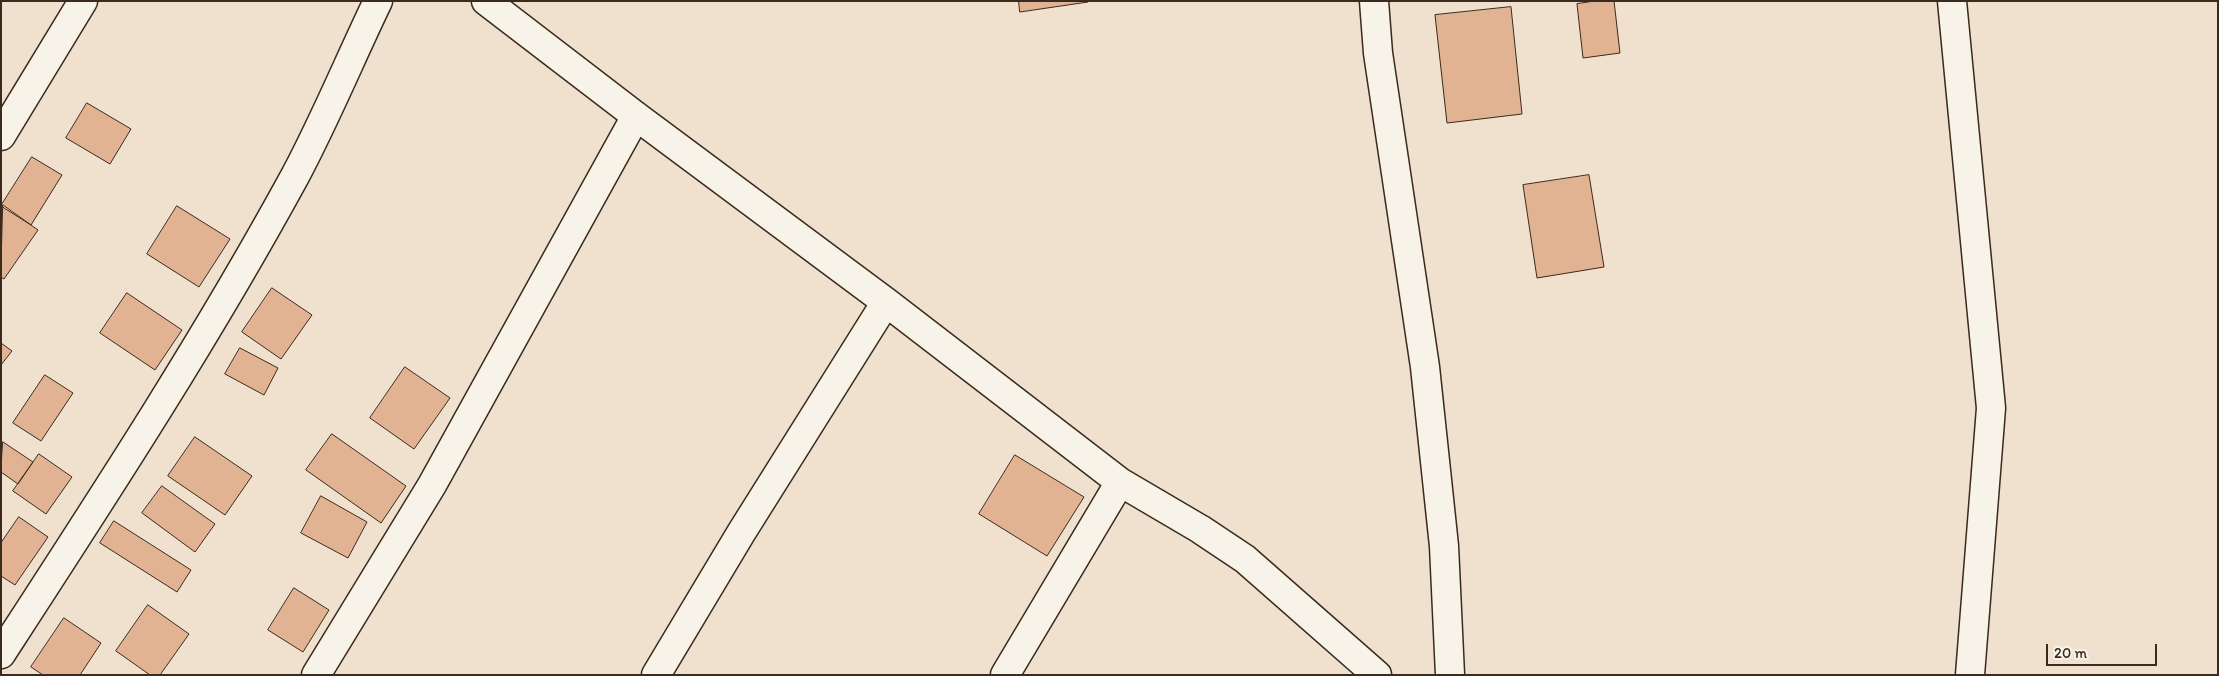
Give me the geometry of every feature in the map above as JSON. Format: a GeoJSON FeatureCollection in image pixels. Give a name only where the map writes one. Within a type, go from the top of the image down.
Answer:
{"type":"FeatureCollection","features":[{"type":"Feature","properties":{"kind":"street"},"geometry":{"type":"LineString","coordinates":[[1,136],[83,1]]}},
{"type":"Feature","properties":{"kind":"street"},"geometry":{"type":"LineString","coordinates":[[1,654],[169,394],[235,284],[296,174],[378,1]]}},
{"type":"Feature","properties":{"kind":"street"},"geometry":{"type":"LineString","coordinates":[[486,1],[636,116],[886,302],[1120,482],[1200,529],[1245,559],[1377,675]]}},
{"type":"Feature","properties":{"kind":"street"},"geometry":{"type":"LineString","coordinates":[[1374,1],[1378,53],[1425,367],[1444,546],[1450,675]]}},
{"type":"Feature","properties":{"kind":"street"},"geometry":{"type":"LineString","coordinates":[[1938,1],[1974,424],[1955,675]]}},
{"type":"Feature","properties":{"kind":"street"},"geometry":{"type":"LineString","coordinates":[[1952,1],[1991,408],[1970,675]]}},
{"type":"Feature","properties":{"kind":"street"},"geometry":{"type":"LineString","coordinates":[[316,675],[436,476],[636,116]]}},
{"type":"Feature","properties":{"kind":"street"},"geometry":{"type":"LineString","coordinates":[[656,675],[741,533],[886,302]]}},
{"type":"Feature","properties":{"kind":"street"},"geometry":{"type":"LineString","coordinates":[[1005,675],[1120,482]]}},
{"type":"Feature","properties":{"kind":"building"},"geometry":{"type":"Polygon","coordinates":[[[1019,1],[1087,1],[1088,2],[1020,12],[1019,1]]]}},
{"type":"Feature","properties":{"kind":"building"},"geometry":{"type":"Polygon","coordinates":[[[1595,1],[1614,1],[1620,53],[1583,58],[1577,4],[1595,1]]]}},
{"type":"Feature","properties":{"kind":"building"},"geometry":{"type":"Polygon","coordinates":[[[1511,7],[1522,114],[1447,123],[1435,15],[1511,7]]]}},
{"type":"Feature","properties":{"kind":"building"},"geometry":{"type":"Polygon","coordinates":[[[87,103],[131,129],[110,164],[66,138],[87,103]]]}},
{"type":"Feature","properties":{"kind":"building"},"geometry":{"type":"Polygon","coordinates":[[[32,157],[62,175],[31,225],[1,206],[32,157]]]}},
{"type":"Feature","properties":{"kind":"building"},"geometry":{"type":"Polygon","coordinates":[[[1589,175],[1604,267],[1537,278],[1523,185],[1589,175]]]}},
{"type":"Feature","properties":{"kind":"building"},"geometry":{"type":"Polygon","coordinates":[[[3,205],[38,230],[4,279],[1,277],[3,205]]]}},
{"type":"Feature","properties":{"kind":"building"},"geometry":{"type":"Polygon","coordinates":[[[177,206],[230,239],[199,287],[147,254],[177,206]]]}},
{"type":"Feature","properties":{"kind":"building"},"geometry":{"type":"Polygon","coordinates":[[[272,288],[312,315],[281,359],[242,332],[272,288]]]}},
{"type":"Feature","properties":{"kind":"building"},"geometry":{"type":"Polygon","coordinates":[[[127,293],[182,330],[155,370],[100,333],[127,293]]]}},
{"type":"Feature","properties":{"kind":"building"},"geometry":{"type":"Polygon","coordinates":[[[1,343],[12,351],[1,365],[1,343]]]}},
{"type":"Feature","properties":{"kind":"building"},"geometry":{"type":"Polygon","coordinates":[[[240,348],[278,368],[264,395],[225,374],[240,348]]]}},
{"type":"Feature","properties":{"kind":"building"},"geometry":{"type":"Polygon","coordinates":[[[405,367],[450,398],[414,449],[370,418],[405,367]]]}},
{"type":"Feature","properties":{"kind":"building"},"geometry":{"type":"Polygon","coordinates":[[[45,375],[73,393],[41,441],[13,423],[45,375]]]}},
{"type":"Feature","properties":{"kind":"building"},"geometry":{"type":"Polygon","coordinates":[[[332,434],[406,486],[381,523],[306,470],[332,434]]]}},
{"type":"Feature","properties":{"kind":"building"},"geometry":{"type":"Polygon","coordinates":[[[195,437],[252,476],[225,515],[168,476],[195,437]]]}},
{"type":"Feature","properties":{"kind":"building"},"geometry":{"type":"Polygon","coordinates":[[[3,442],[33,462],[18,484],[1,472],[3,442]]]}},
{"type":"Feature","properties":{"kind":"building"},"geometry":{"type":"Polygon","coordinates":[[[39,454],[72,477],[46,514],[13,491],[39,454]]]}},
{"type":"Feature","properties":{"kind":"building"},"geometry":{"type":"Polygon","coordinates":[[[1015,455],[1084,497],[1047,556],[979,514],[1015,455]]]}},
{"type":"Feature","properties":{"kind":"building"},"geometry":{"type":"Polygon","coordinates":[[[162,486],[215,524],[195,552],[142,513],[162,486]]]}},
{"type":"Feature","properties":{"kind":"building"},"geometry":{"type":"Polygon","coordinates":[[[321,496],[367,522],[348,558],[301,533],[321,496]]]}},
{"type":"Feature","properties":{"kind":"building"},"geometry":{"type":"Polygon","coordinates":[[[19,517],[48,537],[15,585],[1,576],[1,543],[19,517]]]}},
{"type":"Feature","properties":{"kind":"building"},"geometry":{"type":"Polygon","coordinates":[[[114,521],[191,570],[177,592],[100,543],[114,521]]]}},
{"type":"Feature","properties":{"kind":"building"},"geometry":{"type":"Polygon","coordinates":[[[294,588],[329,610],[303,652],[268,630],[294,588]]]}},
{"type":"Feature","properties":{"kind":"building"},"geometry":{"type":"Polygon","coordinates":[[[148,605],[189,634],[160,675],[150,675],[116,651],[148,605]]]}},
{"type":"Feature","properties":{"kind":"building"},"geometry":{"type":"Polygon","coordinates":[[[64,618],[101,643],[80,675],[43,675],[31,667],[64,618]]]}}]}
